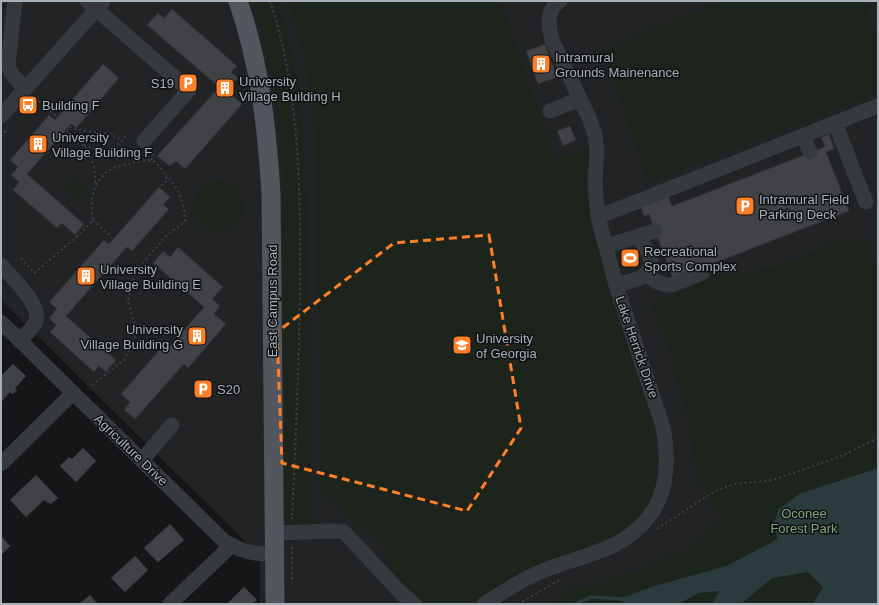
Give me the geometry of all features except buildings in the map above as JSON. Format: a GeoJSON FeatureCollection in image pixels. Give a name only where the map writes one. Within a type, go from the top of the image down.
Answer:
{"type":"FeatureCollection","features":[{"type":"Feature","properties":{"kind":"main road","name":"East Campus Road"},"geometry":{"type":"LineString","coordinates":[[238,1],[257,70],[269,152],[283,533],[274,554],[274,604]]}},
{"type":"Feature","properties":{"kind":"street"},"geometry":{"type":"LineString","coordinates":[[15,1],[6,72],[30,93]]}},
{"type":"Feature","properties":{"kind":"street","name":"Lake Herrick Drive"},"geometry":{"type":"LineString","coordinates":[[484,604],[513,586],[542,571],[589,555],[624,540],[650,517],[658,503],[666,470],[667,449],[664,427],[616,285],[598,217],[595,199],[597,151],[595,135],[590,120],[552,40],[549,29],[551,11],[560,1]]}},
{"type":"Feature","properties":{"kind":"street"},"geometry":{"type":"LineString","coordinates":[[1,116],[30,93],[96,4],[189,90],[144,141]]}},
{"type":"Feature","properties":{"kind":"street"},"geometry":{"type":"LineString","coordinates":[[550,111],[580,99]]}},
{"type":"Feature","properties":{"kind":"street"},"geometry":{"type":"LineString","coordinates":[[598,217],[878,106]]}},
{"type":"Feature","properties":{"kind":"street"},"geometry":{"type":"LineString","coordinates":[[835,123],[866,202]]}},
{"type":"Feature","properties":{"kind":"street"},"geometry":{"type":"LineString","coordinates":[[803,136],[810,152]]}},
{"type":"Feature","properties":{"kind":"street"},"geometry":{"type":"LineString","coordinates":[[606,246],[655,231]]}},
{"type":"Feature","properties":{"kind":"street"},"geometry":{"type":"LineString","coordinates":[[616,285],[641,277],[650,267],[649,254],[646,247],[636,236]]}},
{"type":"Feature","properties":{"kind":"street"},"geometry":{"type":"LineString","coordinates":[[1,265],[33,302],[36,311],[37,318],[34,325],[19,340]]}},
{"type":"Feature","properties":{"kind":"street"},"geometry":{"type":"LineString","coordinates":[[646,273],[655,281],[667,285],[672,285],[702,274]]}},
{"type":"Feature","properties":{"kind":"street","name":"Agriculture Drive"},"geometry":{"type":"LineString","coordinates":[[1,322],[224,541],[251,552],[274,554]]}},
{"type":"Feature","properties":{"kind":"street"},"geometry":{"type":"LineString","coordinates":[[1,464],[73,393]]}},
{"type":"Feature","properties":{"kind":"street"},"geometry":{"type":"LineString","coordinates":[[142,460],[172,425]]}},
{"type":"Feature","properties":{"kind":"street"},"geometry":{"type":"LineString","coordinates":[[283,533],[344,532],[400,592],[414,604]]}},
{"type":"Feature","properties":{"kind":"street"},"geometry":{"type":"LineString","coordinates":[[170,604],[232,545]]}},
{"type":"Feature","properties":{"kind":"path"},"geometry":{"type":"LineString","coordinates":[[270,1],[283,47],[292,95],[300,204],[299,346],[283,533],[292,581]]}},
{"type":"Feature","properties":{"kind":"path"},"geometry":{"type":"LineString","coordinates":[[30,93],[63,122],[75,130],[110,133],[122,141]]}},
{"type":"Feature","properties":{"kind":"path"},"geometry":{"type":"LineString","coordinates":[[67,131],[83,145],[92,160],[95,179],[91,211],[93,220],[112,237]]}},
{"type":"Feature","properties":{"kind":"path"},"geometry":{"type":"LineString","coordinates":[[83,145],[99,150],[110,149],[122,141],[126,136]]}},
{"type":"Feature","properties":{"kind":"path"},"geometry":{"type":"LineString","coordinates":[[88,152],[91,148]]}},
{"type":"Feature","properties":{"kind":"path"},"geometry":{"type":"LineString","coordinates":[[92,385],[124,360],[137,333],[128,300],[136,271],[167,235],[185,222],[185,212],[182,201],[172,181],[155,162],[150,160],[135,162],[110,170],[94,187]]}},
{"type":"Feature","properties":{"kind":"path"},"geometry":{"type":"LineString","coordinates":[[161,186],[167,180],[166,176]]}},
{"type":"Feature","properties":{"kind":"path"},"geometry":{"type":"LineString","coordinates":[[95,179],[100,180]]}},
{"type":"Feature","properties":{"kind":"path"},"geometry":{"type":"LineString","coordinates":[[21,258],[34,273],[80,234],[93,220]]}},
{"type":"Feature","properties":{"kind":"path"},"geometry":{"type":"LineString","coordinates":[[652,532],[715,491],[734,484],[773,480],[840,457],[878,438]]}},
{"type":"Feature","properties":{"kind":"highlighted area"},"geometry":{"type":"Polygon","coordinates":[[[489,235],[521,428],[467,511],[282,463],[277,332],[394,243],[489,235]]]}},
{"type":"Feature","properties":{"kind":"shaded area","name":"University of Georgia"},"geometry":{"type":"Polygon","coordinates":[[[1,1],[878,1],[878,604],[260,604],[260,556],[1,300],[1,1]]]}},
{"type":"Feature","properties":{"kind":"shaded area"},"geometry":{"type":"Polygon","coordinates":[[[878,468],[878,604],[813,604],[823,587],[808,572],[772,578],[741,604],[711,604],[720,591],[699,593],[678,604],[626,604],[619,599],[651,587],[726,566],[778,539],[773,525],[779,509],[799,494],[878,468]]]}},
{"type":"Feature","properties":{"kind":"green space"},"geometry":{"type":"Polygon","coordinates":[[[253,1],[268,1],[276,28],[288,82],[292,110],[296,166],[298,298],[290,529],[286,525],[283,168],[275,92],[259,19],[253,1]]]}},
{"type":"Feature","properties":{"kind":"green space"},"geometry":{"type":"Polygon","coordinates":[[[272,1],[279,1],[299,85],[307,203],[312,524],[295,528],[302,294],[300,162],[298,130],[289,64],[282,32],[272,1]]]}},
{"type":"Feature","properties":{"kind":"green space"},"geometry":{"type":"Polygon","coordinates":[[[289,1],[501,1],[556,160],[589,147],[586,192],[592,230],[655,426],[660,447],[659,469],[655,487],[649,503],[639,516],[622,531],[605,540],[552,559],[518,575],[472,604],[419,604],[386,571],[389,562],[384,548],[374,535],[343,515],[343,508],[321,496],[315,127],[306,67],[289,1]]]}},
{"type":"Feature","properties":{"kind":"green space"},"geometry":{"type":"Polygon","coordinates":[[[723,1],[864,1],[878,38],[878,93],[648,183],[603,50],[723,1]]]}},
{"type":"Feature","properties":{"kind":"green space"},"geometry":{"type":"Polygon","coordinates":[[[75,177],[88,189],[77,201],[64,190],[75,177]]]}},
{"type":"Feature","properties":{"kind":"green space"},"geometry":{"type":"Polygon","coordinates":[[[214,181],[224,181],[237,188],[244,201],[244,211],[237,224],[224,231],[214,231],[205,227],[198,220],[194,211],[194,201],[198,192],[205,185],[214,181]]]}},
{"type":"Feature","properties":{"kind":"green space","name":"Oconee Forest Park"},"geometry":{"type":"Polygon","coordinates":[[[867,239],[878,268],[878,604],[741,604],[757,591],[740,558],[726,566],[620,600],[626,604],[549,604],[572,589],[609,581],[691,548],[721,521],[702,484],[696,476],[691,435],[680,387],[665,338],[651,304],[722,275],[737,276],[747,272],[758,272],[764,267],[771,269],[842,240],[867,239]]]}},
{"type":"Feature","properties":{"kind":"green space"},"geometry":{"type":"Polygon","coordinates":[[[721,591],[711,604],[678,604],[699,593],[721,591]]]}},
{"type":"Feature","properties":{"kind":"waterway"},"geometry":{"type":"LineString","coordinates":[[575,604],[591,597],[624,599]]}},
{"type":"Feature","properties":{"kind":"place","name":"Intramural Grounds Mainenance"},"geometry":{"type":"Point","coordinates":[541,64]}},
{"type":"Feature","properties":{"kind":"place","name":"S19"},"geometry":{"type":"Point","coordinates":[188,83]}},
{"type":"Feature","properties":{"kind":"place","name":"University Village Building H"},"geometry":{"type":"Point","coordinates":[225,88]}},
{"type":"Feature","properties":{"kind":"place","name":"Building F"},"geometry":{"type":"Point","coordinates":[28,105]}},
{"type":"Feature","properties":{"kind":"place","name":"University Village Building F"},"geometry":{"type":"Point","coordinates":[38,144]}},
{"type":"Feature","properties":{"kind":"place","name":"Intramural Field Parking Deck"},"geometry":{"type":"Point","coordinates":[745,206]}},
{"type":"Feature","properties":{"kind":"place","name":"Recreational Sports Complex"},"geometry":{"type":"Point","coordinates":[630,258]}},
{"type":"Feature","properties":{"kind":"place","name":"University Village Building E"},"geometry":{"type":"Point","coordinates":[86,276]}},
{"type":"Feature","properties":{"kind":"place","name":"University Village Building G"},"geometry":{"type":"Point","coordinates":[197,336]}},
{"type":"Feature","properties":{"kind":"place","name":"University of Georgia"},"geometry":{"type":"Point","coordinates":[462,345]}},
{"type":"Feature","properties":{"kind":"place","name":"S20"},"geometry":{"type":"Point","coordinates":[203,389]}}]}
